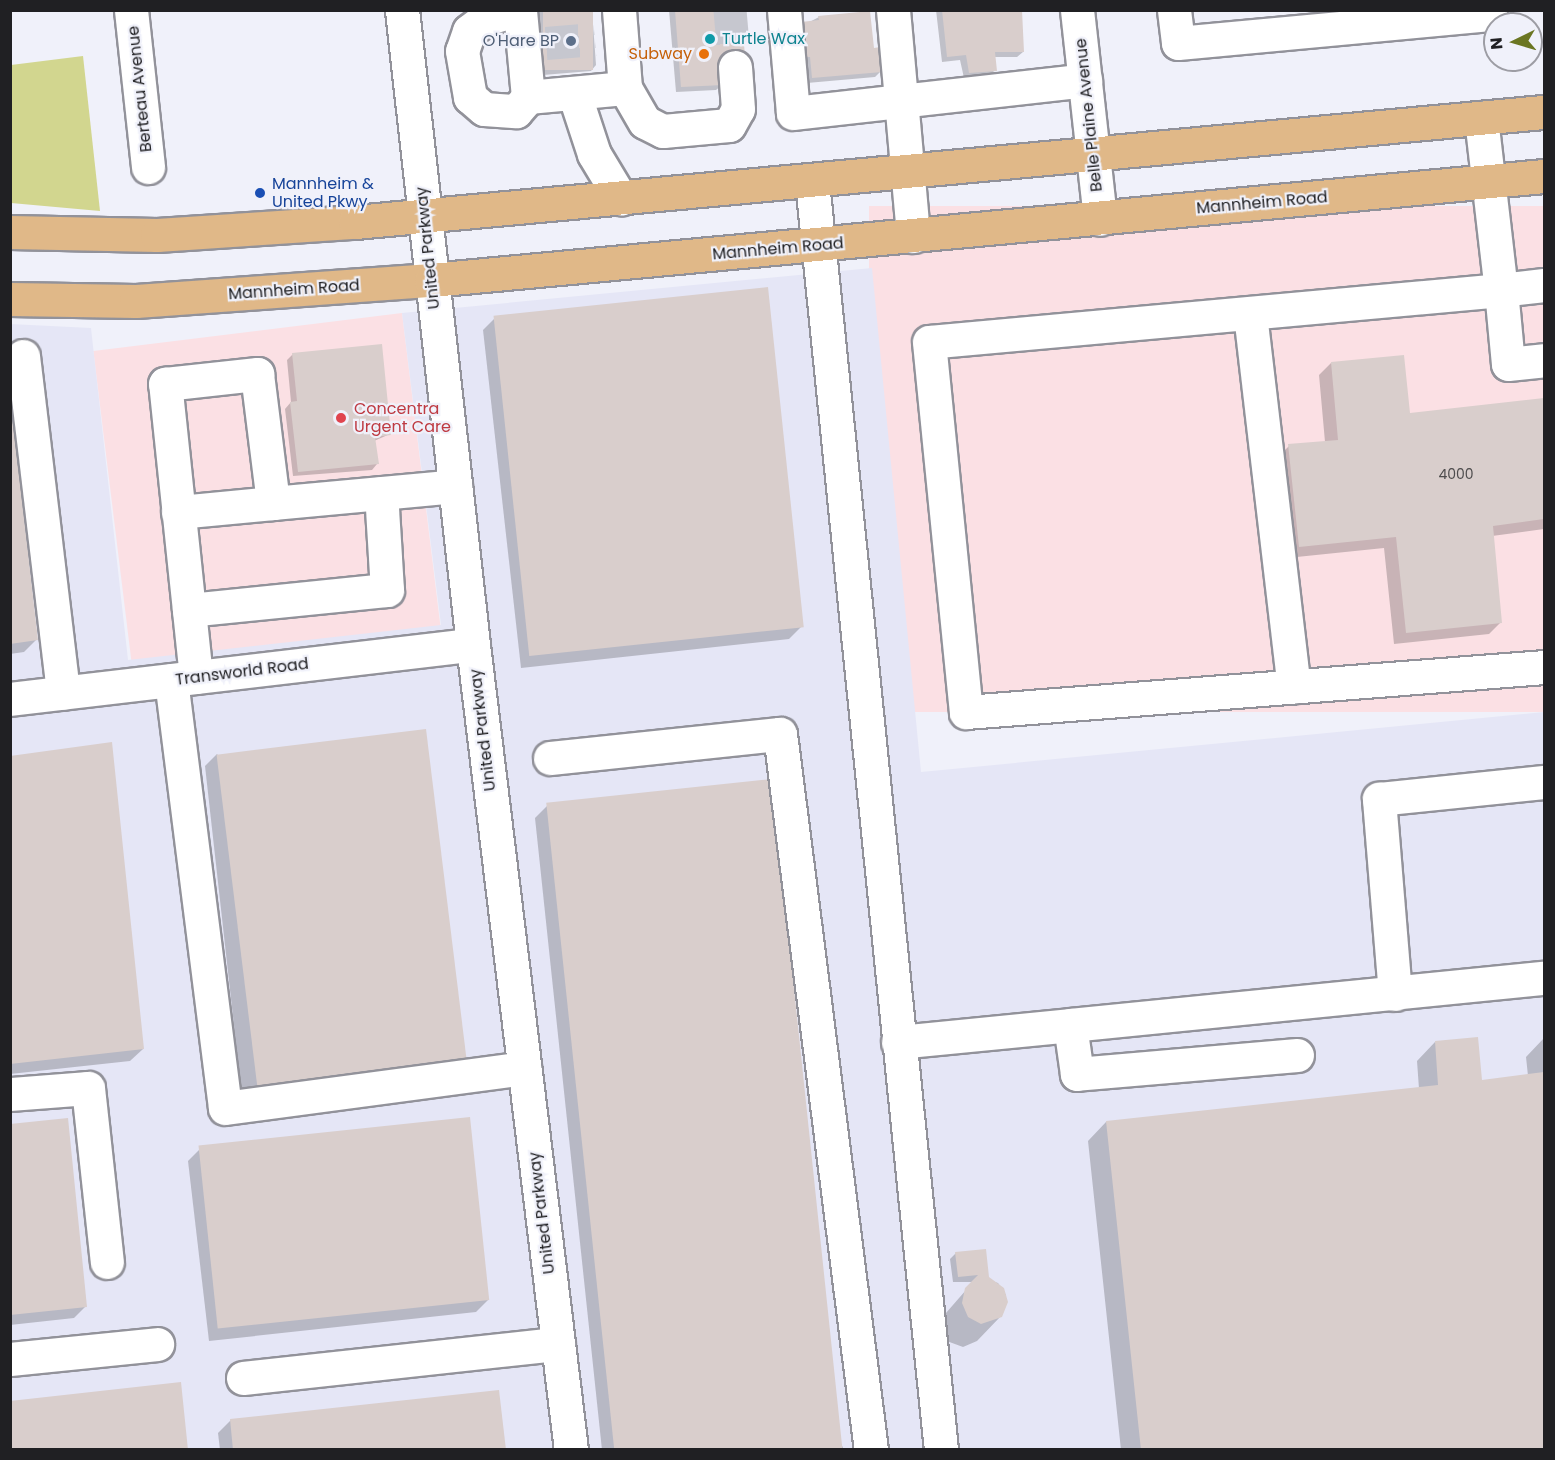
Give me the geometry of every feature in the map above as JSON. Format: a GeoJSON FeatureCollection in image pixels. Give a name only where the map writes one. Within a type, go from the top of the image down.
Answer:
{"type":"FeatureCollection","features":[{"type":"Feature","properties":{"kind":"main road"},"geometry":{"type":"LineString","coordinates":[[10,232],[157,236],[425,216],[812,182],[1545,112]]}},
{"type":"Feature","properties":{"kind":"main road","name":"Mannheim Road"},"geometry":{"type":"LineString","coordinates":[[10,299],[136,301],[431,280],[818,246],[1545,176]]}},
{"type":"Feature","properties":{"kind":"street","name":"Berteau Avenue"},"geometry":{"type":"LineString","coordinates":[[131,10],[148,167]]}},
{"type":"Feature","properties":{"kind":"street","name":"United Parkway"},"geometry":{"type":"LineString","coordinates":[[402,10],[473,645],[571,1449]]}},
{"type":"Feature","properties":{"kind":"street"},"geometry":{"type":"LineString","coordinates":[[515,10],[485,19],[469,31],[462,51],[464,79],[470,97],[484,109],[516,111],[528,97],[535,44],[520,10]]}},
{"type":"Feature","properties":{"kind":"street"},"geometry":{"type":"LineString","coordinates":[[784,10],[792,113],[1085,80]]}},
{"type":"Feature","properties":{"kind":"street"},"geometry":{"type":"LineString","coordinates":[[893,10],[913,237]]}},
{"type":"Feature","properties":{"kind":"street","name":"Belle Plaine Avenue"},"geometry":{"type":"LineString","coordinates":[[1077,10],[1100,219]]}},
{"type":"Feature","properties":{"kind":"street"},"geometry":{"type":"LineString","coordinates":[[1174,10],[1178,43],[1490,14],[1489,10]]}},
{"type":"Feature","properties":{"kind":"street"},"geometry":{"type":"LineString","coordinates":[[611,29],[625,88],[645,122],[663,131],[729,125],[738,109],[735,67]]}},
{"type":"Feature","properties":{"kind":"street"},"geometry":{"type":"LineString","coordinates":[[528,97],[625,88]]}},
{"type":"Feature","properties":{"kind":"street"},"geometry":{"type":"LineString","coordinates":[[574,93],[594,154],[621,199]]}},
{"type":"Feature","properties":{"kind":"street"},"geometry":{"type":"LineString","coordinates":[[1481,118],[1508,364],[1545,360]]}},
{"type":"Feature","properties":{"kind":"street"},"geometry":{"type":"LineString","coordinates":[[812,182],[941,1449]]}},
{"type":"Feature","properties":{"kind":"street"},"geometry":{"type":"LineString","coordinates":[[1545,285],[929,342],[966,712],[1545,667]]}},
{"type":"Feature","properties":{"kind":"street"},"geometry":{"type":"LineString","coordinates":[[1250,314],[1294,686]]}},
{"type":"Feature","properties":{"kind":"street"},"geometry":{"type":"LineString","coordinates":[[22,356],[63,693]]}},
{"type":"Feature","properties":{"kind":"street"},"geometry":{"type":"LineString","coordinates":[[273,503],[257,374],[165,384],[189,610],[184,679],[225,1108],[524,1068]]}},
{"type":"Feature","properties":{"kind":"street"},"geometry":{"type":"LineString","coordinates":[[178,512],[455,486]]}},
{"type":"Feature","properties":{"kind":"street"},"geometry":{"type":"LineString","coordinates":[[189,610],[387,590],[381,493]]}},
{"type":"Feature","properties":{"kind":"street","name":"Transworld Road"},"geometry":{"type":"LineString","coordinates":[[10,699],[473,645]]}},
{"type":"Feature","properties":{"kind":"street"},"geometry":{"type":"LineString","coordinates":[[550,758],[780,734],[871,1449]]}},
{"type":"Feature","properties":{"kind":"street"},"geometry":{"type":"LineString","coordinates":[[1395,994],[1379,799],[1545,782]]}},
{"type":"Feature","properties":{"kind":"street"},"geometry":{"type":"LineString","coordinates":[[898,1042],[1545,978]]}},
{"type":"Feature","properties":{"kind":"street"},"geometry":{"type":"LineString","coordinates":[[1070,1025],[1077,1074],[1297,1055]]}},
{"type":"Feature","properties":{"kind":"street"},"geometry":{"type":"LineString","coordinates":[[10,1094],[88,1088],[107,1263]]}},
{"type":"Feature","properties":{"kind":"street"},"geometry":{"type":"LineString","coordinates":[[10,1359],[157,1344]]}},
{"type":"Feature","properties":{"kind":"street"},"geometry":{"type":"LineString","coordinates":[[243,1378],[558,1344]]}},
{"type":"Feature","properties":{"kind":"shaded area"},"geometry":{"type":"Polygon","coordinates":[[[869,206],[1544,206],[1544,712],[869,712],[869,206]]]}},
{"type":"Feature","properties":{"kind":"shaded area"},"geometry":{"type":"Polygon","coordinates":[[[872,268],[921,772],[1544,712],[1544,1449],[11,1449],[10,324],[91,328],[128,660],[441,625],[402,313],[872,268]]]}},
{"type":"Feature","properties":{"kind":"shaded area"},"geometry":{"type":"Polygon","coordinates":[[[402,313],[440,626],[132,664],[93,351],[402,313]]]}},
{"type":"Feature","properties":{"kind":"green space"},"geometry":{"type":"Polygon","coordinates":[[[83,56],[100,211],[11,203],[11,65],[83,56]]]}},
{"type":"Feature","properties":{"kind":"building","name":"O'Hare BP"},"geometry":{"type":"Polygon","coordinates":[[[543,10],[593,10],[593,70],[543,70],[543,10]]]}},
{"type":"Feature","properties":{"kind":"building","name":"Turtle Wax"},"geometry":{"type":"Polygon","coordinates":[[[675,10],[741,10],[746,67],[723,85],[681,87],[675,10]]]}},
{"type":"Feature","properties":{"kind":"building"},"geometry":{"type":"Polygon","coordinates":[[[942,10],[1022,10],[1024,52],[995,52],[997,71],[969,73],[966,55],[947,57],[942,10]]]}},
{"type":"Feature","properties":{"kind":"building"},"geometry":{"type":"Polygon","coordinates":[[[870,11],[874,48],[880,47],[882,72],[812,78],[810,57],[805,57],[801,22],[819,20],[818,16],[870,11]]]}},
{"type":"Feature","properties":{"kind":"building"},"geometry":{"type":"Polygon","coordinates":[[[768,287],[804,627],[529,656],[494,316],[768,287]]]}},
{"type":"Feature","properties":{"kind":"building","name":"Concentra Urgent Care"},"geometry":{"type":"Polygon","coordinates":[[[382,344],[391,435],[375,437],[379,464],[298,472],[290,402],[297,401],[292,353],[382,344]]]}},
{"type":"Feature","properties":{"kind":"building"},"geometry":{"type":"Polygon","coordinates":[[[1404,355],[1410,413],[1544,398],[1544,519],[1493,526],[1502,623],[1406,633],[1396,537],[1299,547],[1288,444],[1338,440],[1331,362],[1404,355]]]}},
{"type":"Feature","properties":{"kind":"building"},"geometry":{"type":"Polygon","coordinates":[[[10,394],[38,640],[10,644],[10,394]]]}},
{"type":"Feature","properties":{"kind":"building"},"geometry":{"type":"Polygon","coordinates":[[[426,729],[468,1070],[258,1096],[217,755],[426,729]]]}},
{"type":"Feature","properties":{"kind":"building"},"geometry":{"type":"Polygon","coordinates":[[[112,742],[144,1049],[10,1064],[10,756],[112,742]]]}},
{"type":"Feature","properties":{"kind":"building"},"geometry":{"type":"Polygon","coordinates":[[[772,779],[843,1450],[614,1450],[546,803],[772,779]]]}},
{"type":"Feature","properties":{"kind":"building"},"geometry":{"type":"Polygon","coordinates":[[[1478,1037],[1482,1080],[1544,1072],[1544,1450],[1141,1450],[1106,1121],[1438,1085],[1435,1041],[1478,1037]]]}},
{"type":"Feature","properties":{"kind":"building"},"geometry":{"type":"Polygon","coordinates":[[[470,1117],[489,1300],[218,1329],[198,1146],[470,1117]]]}},
{"type":"Feature","properties":{"kind":"building"},"geometry":{"type":"Polygon","coordinates":[[[68,1118],[87,1307],[10,1315],[10,1124],[68,1118]]]}},
{"type":"Feature","properties":{"kind":"building"},"geometry":{"type":"Polygon","coordinates":[[[986,1249],[989,1277],[1004,1288],[1008,1302],[1002,1317],[981,1324],[968,1317],[962,1303],[965,1288],[978,1275],[958,1277],[955,1252],[986,1249]]]}},
{"type":"Feature","properties":{"kind":"building"},"geometry":{"type":"Polygon","coordinates":[[[181,1382],[188,1450],[10,1450],[10,1401],[181,1382]]]}},
{"type":"Feature","properties":{"kind":"building"},"geometry":{"type":"Polygon","coordinates":[[[499,1390],[506,1450],[233,1450],[230,1419],[499,1390]]]}},
{"type":"Feature","properties":{"kind":"tunnel"},"geometry":{"type":"LineString","coordinates":[[730,10],[735,67]]}},
{"type":"Feature","properties":{"kind":"tunnel"},"geometry":{"type":"LineString","coordinates":[[546,43],[595,39]]}},
{"type":"Feature","properties":{"kind":"place","name":"Turtle Wax"},"geometry":{"type":"Point","coordinates":[710,39]}},
{"type":"Feature","properties":{"kind":"place","name":"O'Hare BP"},"geometry":{"type":"Point","coordinates":[571,41]}},
{"type":"Feature","properties":{"kind":"place","name":"Subway"},"geometry":{"type":"Point","coordinates":[704,54]}},
{"type":"Feature","properties":{"kind":"place","name":"Mannheim & United Pkwy"},"geometry":{"type":"Point","coordinates":[260,193]}},
{"type":"Feature","properties":{"kind":"place","name":"Concentra Urgent Care"},"geometry":{"type":"Point","coordinates":[341,418]}}]}
